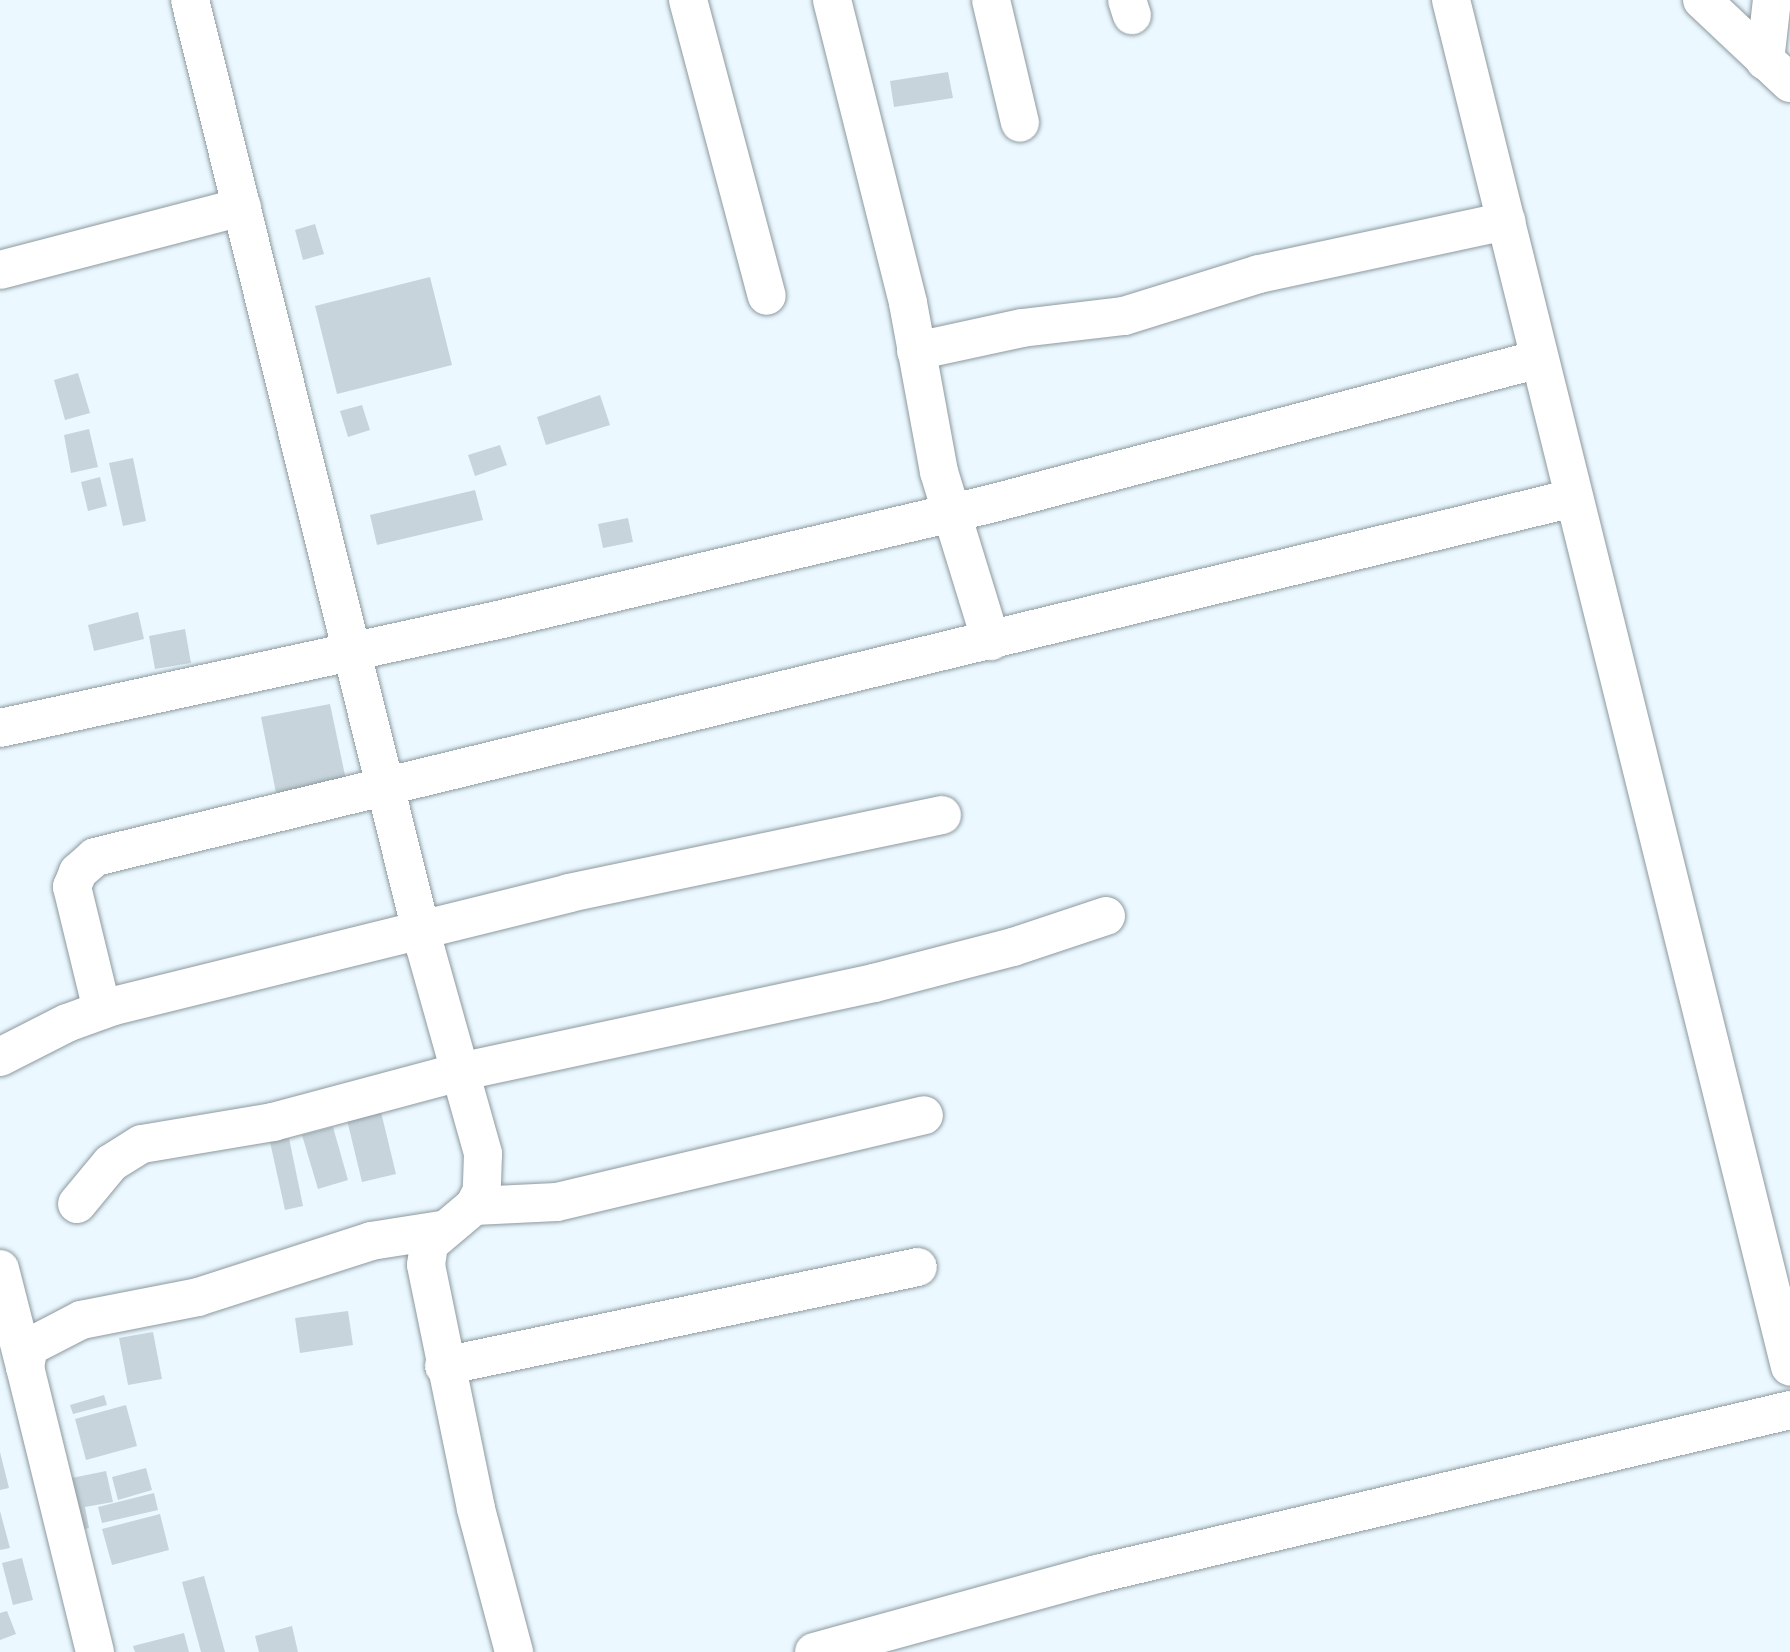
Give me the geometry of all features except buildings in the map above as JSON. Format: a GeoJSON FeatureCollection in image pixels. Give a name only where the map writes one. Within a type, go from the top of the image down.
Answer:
{"type":"FeatureCollection","features":[{"type":"Feature","properties":{"kind":"street"},"geometry":{"type":"LineString","coordinates":[[191,0],[388,786],[422,932],[483,1154],[482,1191],[474,1206],[441,1230],[429,1244],[426,1265],[444,1366],[514,1652]]}},
{"type":"Feature","properties":{"kind":"street"},"geometry":{"type":"LineString","coordinates":[[688,0],[767,296]]}},
{"type":"Feature","properties":{"kind":"street"},"geometry":{"type":"LineString","coordinates":[[832,0],[916,351],[950,510],[991,641]]}},
{"type":"Feature","properties":{"kind":"street"},"geometry":{"type":"LineString","coordinates":[[991,0],[1020,123]]}},
{"type":"Feature","properties":{"kind":"street"},"geometry":{"type":"LineString","coordinates":[[1451,0],[1790,1367]]}},
{"type":"Feature","properties":{"kind":"street"},"geometry":{"type":"LineString","coordinates":[[1702,0],[1778,72]]}},
{"type":"Feature","properties":{"kind":"street"},"geometry":{"type":"LineString","coordinates":[[1772,0],[1778,72]]}},
{"type":"Feature","properties":{"kind":"street"},"geometry":{"type":"LineString","coordinates":[[0,270],[242,207]]}},
{"type":"Feature","properties":{"kind":"street"},"geometry":{"type":"LineString","coordinates":[[916,351],[1022,328],[1124,316],[1259,274],[1506,221]]}},
{"type":"Feature","properties":{"kind":"street"},"geometry":{"type":"LineString","coordinates":[[0,728],[352,651],[1184,456],[1539,359]]}},
{"type":"Feature","properties":{"kind":"street"},"geometry":{"type":"LineString","coordinates":[[102,1010],[72,887],[78,872],[95,857],[1573,498]]}},
{"type":"Feature","properties":{"kind":"street"},"geometry":{"type":"LineString","coordinates":[[0,1057],[102,1010],[422,932],[569,893],[942,815]]}},
{"type":"Feature","properties":{"kind":"street"},"geometry":{"type":"LineString","coordinates":[[77,1204],[111,1163],[142,1144],[274,1122],[459,1072],[874,983],[1013,947],[1106,916]]}},
{"type":"Feature","properties":{"kind":"street"},"geometry":{"type":"LineString","coordinates":[[474,1206],[557,1202],[924,1115]]}},
{"type":"Feature","properties":{"kind":"street"},"geometry":{"type":"LineString","coordinates":[[25,1367],[29,1347],[68,1324],[198,1297],[371,1241],[441,1230]]}},
{"type":"Feature","properties":{"kind":"street"},"geometry":{"type":"LineString","coordinates":[[444,1366],[918,1267]]}},
{"type":"Feature","properties":{"kind":"street"},"geometry":{"type":"LineString","coordinates":[[0,1269],[95,1652]]}},
{"type":"Feature","properties":{"kind":"street"},"geometry":{"type":"LineString","coordinates":[[814,1652],[1097,1574],[1790,1410]]}}]}
